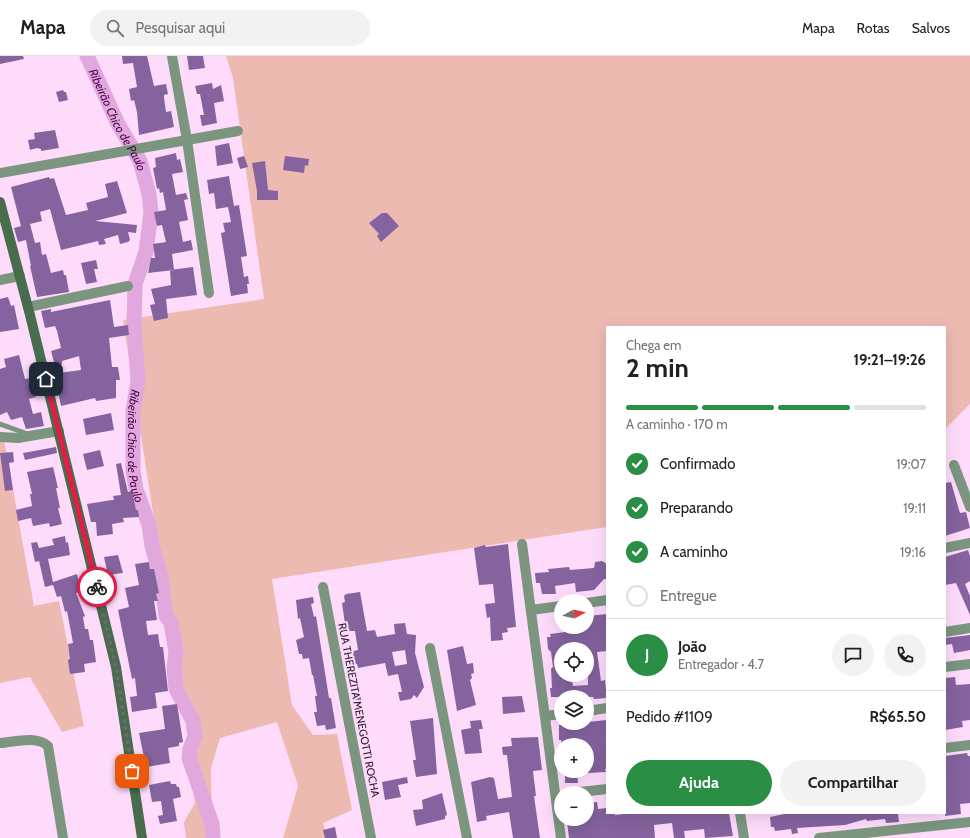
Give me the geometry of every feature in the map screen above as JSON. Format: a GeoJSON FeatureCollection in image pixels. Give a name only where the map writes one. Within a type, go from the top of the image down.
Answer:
{"type":"FeatureCollection","features":[{"type":"Feature","properties":{"kind":"main road"},"geometry":{"type":"LineString","coordinates":[[0,202],[59,431],[116,667],[142,838]]}},
{"type":"Feature","properties":{"kind":"street"},"geometry":{"type":"LineString","coordinates":[[172,56],[187,140],[209,294]]}},
{"type":"Feature","properties":{"kind":"street"},"geometry":{"type":"LineString","coordinates":[[0,173],[126,152],[238,131]]}},
{"type":"Feature","properties":{"kind":"street"},"geometry":{"type":"LineString","coordinates":[[0,280],[20,276]]}},
{"type":"Feature","properties":{"kind":"street"},"geometry":{"type":"LineString","coordinates":[[28,307],[128,286]]}},
{"type":"Feature","properties":{"kind":"street"},"geometry":{"type":"LineString","coordinates":[[0,436],[18,438],[59,431]]}},
{"type":"Feature","properties":{"kind":"street"},"geometry":{"type":"LineString","coordinates":[[954,465],[970,508]]}},
{"type":"Feature","properties":{"kind":"street"},"geometry":{"type":"LineString","coordinates":[[946,548],[970,543]]}},
{"type":"Feature","properties":{"kind":"street"},"geometry":{"type":"LineString","coordinates":[[522,544],[545,716],[557,786]]}},
{"type":"Feature","properties":{"kind":"street","name":"RUA THEREZITA MENEGOTTI ROCHA"},"geometry":{"type":"LineString","coordinates":[[323,587],[372,838]]}},
{"type":"Feature","properties":{"kind":"street"},"geometry":{"type":"LineString","coordinates":[[594,602],[606,600]]}},
{"type":"Feature","properties":{"kind":"street"},"geometry":{"type":"LineString","coordinates":[[531,610],[554,607]]}},
{"type":"Feature","properties":{"kind":"street"},"geometry":{"type":"LineString","coordinates":[[946,632],[970,628]]}},
{"type":"Feature","properties":{"kind":"street"},"geometry":{"type":"LineString","coordinates":[[430,648],[467,838]]}},
{"type":"Feature","properties":{"kind":"street"},"geometry":{"type":"LineString","coordinates":[[946,667],[970,664]]}},
{"type":"Feature","properties":{"kind":"street"},"geometry":{"type":"LineString","coordinates":[[594,710],[606,708]]}},
{"type":"Feature","properties":{"kind":"street"},"geometry":{"type":"LineString","coordinates":[[545,716],[554,715]]}},
{"type":"Feature","properties":{"kind":"street"},"geometry":{"type":"LineString","coordinates":[[0,743],[37,740],[43,741],[48,746],[63,838]]}},
{"type":"Feature","properties":{"kind":"street"},"geometry":{"type":"LineString","coordinates":[[946,748],[970,745]]}},
{"type":"Feature","properties":{"kind":"street"},"geometry":{"type":"LineString","coordinates":[[594,790],[606,789]]}},
{"type":"Feature","properties":{"kind":"street"},"geometry":{"type":"LineString","coordinates":[[740,814],[744,838]]}},
{"type":"Feature","properties":{"kind":"street"},"geometry":{"type":"LineString","coordinates":[[819,838],[970,822]]}},
{"type":"Feature","properties":{"kind":"street"},"geometry":{"type":"LineString","coordinates":[[560,826],[561,838]]}},
{"type":"Feature","properties":{"kind":"lane"},"geometry":{"type":"LineString","coordinates":[[0,424],[33,435]]}},
{"type":"Feature","properties":{"kind":"shaded area"},"geometry":{"type":"Polygon","coordinates":[[[226,56],[970,56],[970,404],[946,428],[946,326],[606,326],[606,527],[272,579],[292,705],[313,735],[337,734],[352,810],[323,823],[327,838],[283,838],[298,786],[277,722],[220,738],[211,768],[212,838],[186,838],[184,822],[195,803],[187,731],[123,320],[264,299],[233,78],[226,56]]]}},
{"type":"Feature","properties":{"kind":"shaded area"},"geometry":{"type":"Polygon","coordinates":[[[0,438],[4,439],[34,606],[59,601],[84,726],[62,732],[30,677],[0,683],[0,438]]]}},
{"type":"Feature","properties":{"kind":"building"},"geometry":{"type":"Polygon","coordinates":[[[0,56],[23,56],[24,59],[0,64],[0,56]]]}},
{"type":"Feature","properties":{"kind":"building"},"geometry":{"type":"Polygon","coordinates":[[[122,56],[147,56],[154,86],[166,84],[168,94],[164,95],[164,98],[166,112],[171,111],[174,127],[139,135],[137,112],[134,100],[131,101],[129,89],[137,87],[133,63],[123,64],[122,56]]]}},
{"type":"Feature","properties":{"kind":"building"},"geometry":{"type":"Polygon","coordinates":[[[187,56],[203,56],[205,68],[189,70],[187,56]]]}},
{"type":"Feature","properties":{"kind":"building"},"geometry":{"type":"Polygon","coordinates":[[[212,83],[213,89],[221,85],[224,101],[214,103],[217,123],[202,126],[200,115],[204,115],[200,94],[197,94],[195,86],[212,83]]]}},
{"type":"Feature","properties":{"kind":"building"},"geometry":{"type":"Polygon","coordinates":[[[63,90],[66,92],[68,100],[59,102],[56,92],[63,90]]]}},
{"type":"Feature","properties":{"kind":"building"},"geometry":{"type":"Polygon","coordinates":[[[55,130],[59,148],[41,151],[41,149],[37,148],[30,150],[28,140],[35,139],[34,133],[55,130]]]}},
{"type":"Feature","properties":{"kind":"building"},"geometry":{"type":"Polygon","coordinates":[[[229,143],[233,163],[217,166],[215,146],[229,143]]]}},
{"type":"Feature","properties":{"kind":"building"},"geometry":{"type":"Polygon","coordinates":[[[176,153],[177,160],[180,159],[183,172],[172,174],[176,195],[186,193],[188,199],[184,200],[188,220],[179,222],[183,242],[191,240],[193,250],[172,254],[174,270],[148,273],[151,258],[155,258],[153,244],[166,242],[162,225],[157,226],[154,212],[166,210],[163,192],[160,193],[159,188],[157,189],[153,168],[156,167],[155,158],[176,153]]]}},
{"type":"Feature","properties":{"kind":"building"},"geometry":{"type":"Polygon","coordinates":[[[244,156],[248,167],[240,169],[237,158],[244,156]]]}},
{"type":"Feature","properties":{"kind":"building"},"geometry":{"type":"Polygon","coordinates":[[[285,156],[309,159],[308,166],[305,165],[304,173],[283,170],[285,156]]]}},
{"type":"Feature","properties":{"kind":"building"},"geometry":{"type":"Polygon","coordinates":[[[265,161],[268,190],[278,191],[278,200],[257,200],[257,191],[252,163],[265,161]]]}},
{"type":"Feature","properties":{"kind":"building"},"geometry":{"type":"Polygon","coordinates":[[[229,176],[234,206],[239,205],[247,256],[241,257],[244,277],[248,276],[249,284],[247,284],[248,293],[231,296],[221,233],[225,232],[223,223],[231,222],[228,207],[216,209],[214,193],[209,194],[207,180],[229,176]]]}},
{"type":"Feature","properties":{"kind":"building"},"geometry":{"type":"Polygon","coordinates":[[[49,177],[50,179],[54,178],[66,215],[88,210],[86,203],[108,197],[105,184],[117,181],[127,213],[95,221],[137,225],[136,233],[128,232],[130,240],[128,242],[120,244],[118,235],[104,239],[106,244],[99,245],[98,241],[61,250],[50,209],[40,212],[42,221],[30,224],[35,243],[40,242],[42,255],[46,254],[51,273],[63,270],[64,275],[66,275],[69,292],[37,297],[26,240],[18,242],[14,228],[21,226],[11,187],[49,177]]]}},
{"type":"Feature","properties":{"kind":"building"},"geometry":{"type":"Polygon","coordinates":[[[382,213],[387,213],[399,226],[381,242],[377,236],[379,234],[369,223],[382,213]]]}},
{"type":"Feature","properties":{"kind":"building"},"geometry":{"type":"Polygon","coordinates":[[[96,260],[98,269],[94,269],[97,282],[86,284],[81,263],[96,260]]]}},
{"type":"Feature","properties":{"kind":"building"},"geometry":{"type":"Polygon","coordinates":[[[193,267],[197,295],[166,299],[168,318],[154,321],[150,305],[155,304],[151,289],[171,285],[170,270],[193,267]]]}},
{"type":"Feature","properties":{"kind":"building"},"geometry":{"type":"Polygon","coordinates":[[[8,297],[11,306],[14,305],[19,329],[0,332],[0,299],[8,297]]]}},
{"type":"Feature","properties":{"kind":"building"},"geometry":{"type":"Polygon","coordinates":[[[110,300],[114,327],[128,325],[129,335],[109,338],[112,367],[118,367],[120,380],[116,380],[116,398],[96,401],[95,398],[61,406],[57,386],[61,386],[59,373],[81,370],[79,356],[62,361],[62,364],[55,366],[51,351],[61,348],[57,331],[55,326],[45,328],[41,311],[51,309],[51,312],[110,300]]]}},
{"type":"Feature","properties":{"kind":"building"},"geometry":{"type":"Polygon","coordinates":[[[19,355],[25,379],[31,378],[36,397],[29,399],[33,414],[41,412],[44,426],[26,429],[22,417],[11,420],[7,412],[0,415],[0,369],[6,367],[4,359],[19,355]]]}},
{"type":"Feature","properties":{"kind":"building"},"geometry":{"type":"Polygon","coordinates":[[[111,413],[114,430],[86,435],[83,419],[111,413]]]}},
{"type":"Feature","properties":{"kind":"building"},"geometry":{"type":"Polygon","coordinates":[[[56,447],[57,453],[25,460],[23,453],[56,447]]]}},
{"type":"Feature","properties":{"kind":"building"},"geometry":{"type":"Polygon","coordinates":[[[100,450],[104,466],[87,470],[83,454],[100,450]]]}},
{"type":"Feature","properties":{"kind":"building"},"geometry":{"type":"Polygon","coordinates":[[[13,452],[14,462],[9,463],[13,490],[5,491],[0,453],[13,452]]]}},
{"type":"Feature","properties":{"kind":"building"},"geometry":{"type":"Polygon","coordinates":[[[121,463],[128,492],[132,491],[139,517],[123,518],[124,522],[112,524],[113,534],[97,536],[96,522],[91,522],[87,504],[114,500],[113,496],[121,495],[116,464],[121,463]]]}},
{"type":"Feature","properties":{"kind":"building"},"geometry":{"type":"Polygon","coordinates":[[[53,467],[58,488],[56,488],[60,508],[58,508],[62,524],[50,527],[49,523],[33,526],[31,518],[18,521],[16,510],[32,506],[30,494],[32,494],[27,472],[53,467]]]}},
{"type":"Feature","properties":{"kind":"building"},"geometry":{"type":"Polygon","coordinates":[[[951,482],[960,513],[966,512],[970,528],[946,536],[946,483],[951,482]]]}},
{"type":"Feature","properties":{"kind":"building"},"geometry":{"type":"Polygon","coordinates":[[[65,536],[66,543],[68,542],[70,555],[48,559],[53,582],[77,574],[81,592],[76,593],[85,616],[83,617],[85,629],[88,629],[90,640],[93,640],[96,662],[84,664],[85,672],[70,674],[68,644],[73,643],[67,611],[65,612],[61,596],[57,597],[53,585],[45,587],[39,561],[35,562],[31,543],[37,542],[39,548],[54,545],[52,539],[65,536]]]}},
{"type":"Feature","properties":{"kind":"building"},"geometry":{"type":"Polygon","coordinates":[[[508,544],[516,627],[507,628],[508,632],[502,633],[503,640],[491,641],[490,617],[487,618],[485,604],[495,603],[493,584],[479,585],[474,548],[485,545],[486,547],[508,544]]]}},
{"type":"Feature","properties":{"kind":"building"},"geometry":{"type":"Polygon","coordinates":[[[968,550],[970,556],[970,581],[965,584],[970,596],[970,615],[956,583],[946,585],[946,557],[968,550]]]}},
{"type":"Feature","properties":{"kind":"building"},"geometry":{"type":"Polygon","coordinates":[[[118,555],[123,573],[108,575],[104,557],[118,555]]]}},
{"type":"Feature","properties":{"kind":"building"},"geometry":{"type":"Polygon","coordinates":[[[602,561],[606,563],[606,579],[604,579],[594,590],[576,592],[575,583],[555,586],[556,594],[542,594],[540,583],[536,583],[535,573],[549,572],[548,569],[569,567],[570,570],[594,568],[595,562],[602,561]]]}},
{"type":"Feature","properties":{"kind":"building"},"geometry":{"type":"Polygon","coordinates":[[[149,562],[150,569],[154,569],[159,593],[156,594],[158,601],[154,601],[157,620],[146,621],[148,635],[158,634],[160,647],[163,647],[168,691],[155,693],[157,708],[132,712],[130,697],[137,696],[135,678],[132,679],[118,610],[129,607],[125,588],[139,585],[135,564],[149,562]]]}},
{"type":"Feature","properties":{"kind":"building"},"geometry":{"type":"Polygon","coordinates":[[[360,592],[367,631],[375,630],[377,637],[395,634],[394,624],[405,623],[407,634],[416,635],[415,653],[424,687],[417,698],[414,695],[411,699],[400,701],[398,692],[402,692],[398,674],[388,676],[385,663],[358,668],[357,664],[352,665],[349,652],[358,650],[355,631],[346,631],[342,603],[345,602],[344,596],[346,594],[360,592]],[[405,650],[392,652],[395,666],[407,664],[405,650]]]}},
{"type":"Feature","properties":{"kind":"building"},"geometry":{"type":"Polygon","coordinates":[[[313,597],[314,603],[311,604],[314,617],[316,616],[329,698],[331,698],[336,728],[326,730],[325,725],[317,726],[314,712],[317,712],[315,696],[317,696],[309,658],[303,659],[302,654],[299,654],[296,640],[304,637],[300,618],[298,619],[296,600],[313,597]]]}},
{"type":"Feature","properties":{"kind":"building"},"geometry":{"type":"Polygon","coordinates":[[[606,614],[606,651],[597,652],[601,681],[605,680],[606,698],[594,699],[594,690],[554,690],[554,697],[551,697],[551,669],[553,667],[551,652],[548,649],[547,637],[551,637],[550,634],[594,634],[594,615],[606,614]]]}},
{"type":"Feature","properties":{"kind":"building"},"geometry":{"type":"Polygon","coordinates":[[[970,635],[970,650],[954,653],[952,644],[946,645],[946,638],[970,635]]]}},
{"type":"Feature","properties":{"kind":"building"},"geometry":{"type":"Polygon","coordinates":[[[463,646],[467,664],[473,663],[474,673],[471,674],[472,678],[470,680],[476,705],[457,711],[447,650],[463,646]]]}},
{"type":"Feature","properties":{"kind":"building"},"geometry":{"type":"Polygon","coordinates":[[[955,677],[956,685],[970,684],[970,720],[962,721],[963,727],[946,730],[946,678],[955,677]]]}},
{"type":"Feature","properties":{"kind":"building"},"geometry":{"type":"Polygon","coordinates":[[[359,689],[362,703],[354,705],[352,691],[359,689]]]}},
{"type":"Feature","properties":{"kind":"building"},"geometry":{"type":"Polygon","coordinates":[[[522,696],[525,712],[503,714],[502,697],[522,696]]]}},
{"type":"Feature","properties":{"kind":"building"},"geometry":{"type":"Polygon","coordinates":[[[177,704],[183,742],[179,743],[179,746],[168,748],[170,763],[146,767],[139,733],[165,729],[162,706],[177,704]]]}},
{"type":"Feature","properties":{"kind":"building"},"geometry":{"type":"Polygon","coordinates":[[[433,718],[437,774],[416,777],[413,760],[416,760],[410,721],[433,718]]]}},
{"type":"Feature","properties":{"kind":"building"},"geometry":{"type":"Polygon","coordinates":[[[481,720],[483,729],[479,729],[482,753],[465,754],[461,730],[471,728],[470,721],[481,720]]]}},
{"type":"Feature","properties":{"kind":"building"},"geometry":{"type":"Polygon","coordinates":[[[606,720],[606,772],[594,773],[594,738],[559,738],[559,730],[594,730],[594,721],[606,720]]]}},
{"type":"Feature","properties":{"kind":"building"},"geometry":{"type":"Polygon","coordinates":[[[538,737],[542,770],[533,771],[536,796],[534,796],[540,838],[513,838],[509,812],[486,816],[487,820],[477,822],[471,782],[490,777],[494,778],[498,799],[512,797],[507,755],[503,755],[502,747],[512,746],[511,738],[538,737]]]}},
{"type":"Feature","properties":{"kind":"building"},"geometry":{"type":"Polygon","coordinates":[[[967,753],[968,756],[970,756],[970,803],[960,804],[961,814],[945,816],[946,814],[946,756],[967,753]]]}},
{"type":"Feature","properties":{"kind":"building"},"geometry":{"type":"Polygon","coordinates":[[[407,777],[408,783],[398,785],[401,797],[385,800],[382,782],[407,777]]]}},
{"type":"Feature","properties":{"kind":"building"},"geometry":{"type":"Polygon","coordinates":[[[565,778],[578,778],[578,783],[565,783],[565,778]]]}},
{"type":"Feature","properties":{"kind":"building"},"geometry":{"type":"Polygon","coordinates":[[[170,781],[171,784],[176,784],[177,787],[179,787],[181,797],[173,799],[177,821],[160,824],[158,816],[163,815],[161,801],[152,802],[149,785],[170,781]]]}},
{"type":"Feature","properties":{"kind":"building"},"geometry":{"type":"Polygon","coordinates":[[[442,793],[447,815],[445,816],[445,819],[416,826],[413,810],[423,809],[422,800],[442,793]]]}},
{"type":"Feature","properties":{"kind":"building"},"geometry":{"type":"Polygon","coordinates":[[[594,802],[597,802],[598,809],[606,808],[606,814],[615,815],[729,814],[733,836],[705,838],[704,829],[684,831],[685,838],[674,838],[672,823],[654,825],[655,838],[569,838],[568,826],[594,826],[594,802]]]}},
{"type":"Feature","properties":{"kind":"building"},"geometry":{"type":"Polygon","coordinates":[[[784,814],[898,814],[899,822],[886,823],[885,819],[867,821],[866,819],[845,825],[797,828],[798,833],[792,834],[791,829],[775,831],[774,827],[771,827],[770,817],[784,814]]]}},
{"type":"Feature","properties":{"kind":"building"},"geometry":{"type":"Polygon","coordinates":[[[335,827],[337,838],[325,838],[323,830],[335,827]]]}},
{"type":"Feature","properties":{"kind":"waterway","name":"Ribeirão Chico de Paulo"},"geometry":{"type":"LineString","coordinates":[[87,56],[118,124],[140,161],[149,194],[151,212],[146,252],[135,284],[134,325],[138,381],[133,411],[133,471],[136,489],[149,525],[152,546],[161,577],[166,616],[171,623],[176,652],[174,668],[176,689],[193,721],[195,736],[190,749],[189,758],[212,824],[213,838]]}},
{"type":"Feature","properties":{"kind":"way so far"},"geometry":{"type":"LineString","coordinates":[[97,587],[116,667],[132,771]]}},
{"type":"Feature","properties":{"kind":"route"},"geometry":{"type":"LineString","coordinates":[[46,379],[97,587]]}}]}
